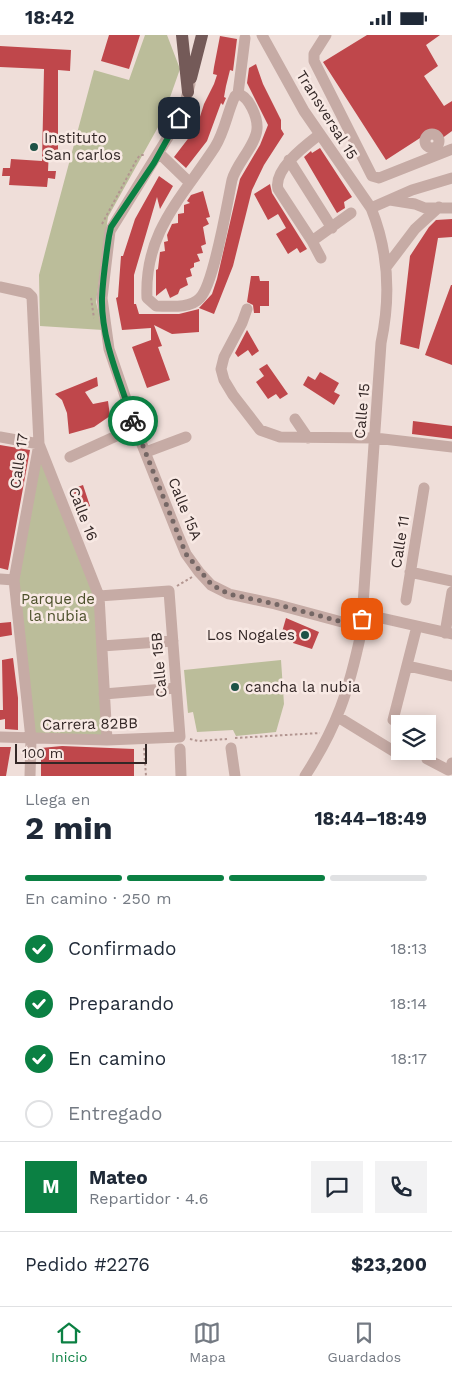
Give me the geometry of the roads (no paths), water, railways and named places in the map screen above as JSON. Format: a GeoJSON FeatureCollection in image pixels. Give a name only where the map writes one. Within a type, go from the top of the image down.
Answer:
{"type":"FeatureCollection","features":[{"type":"Feature","properties":{"kind":"main road"},"geometry":{"type":"LineString","coordinates":[[182,35],[188,92]]}},
{"type":"Feature","properties":{"kind":"main road"},"geometry":{"type":"LineString","coordinates":[[191,78],[202,35]]}},
{"type":"Feature","properties":{"kind":"street","name":"Calle 15A"},"geometry":{"type":"LineString","coordinates":[[195,35],[191,78],[179,118],[110,231],[102,298],[109,349],[136,427],[186,554],[199,572],[212,585],[229,594],[360,625],[371,617],[377,617],[449,633]]}},
{"type":"Feature","properties":{"kind":"street","name":"Transversal 15"},"geometry":{"type":"LineString","coordinates":[[262,35],[320,135],[371,208]]}},
{"type":"Feature","properties":{"kind":"street"},"geometry":{"type":"LineString","coordinates":[[326,35],[314,54],[314,61],[372,176],[379,178],[434,152],[452,149]]}},
{"type":"Feature","properties":{"kind":"street"},"geometry":{"type":"LineString","coordinates":[[238,94],[246,98],[249,103],[255,115],[257,131],[233,176],[210,278],[201,298],[194,303],[156,306],[147,298],[146,291],[153,247],[166,215],[216,145],[227,123],[234,97],[238,94],[244,38]]}},
{"type":"Feature","properties":{"kind":"street"},"geometry":{"type":"LineString","coordinates":[[320,135],[289,160],[277,186],[321,258]]}},
{"type":"Feature","properties":{"kind":"street"},"geometry":{"type":"LineString","coordinates":[[159,153],[190,183]]}},
{"type":"Feature","properties":{"kind":"street"},"geometry":{"type":"LineString","coordinates":[[289,160],[332,228]]}},
{"type":"Feature","properties":{"kind":"street"},"geometry":{"type":"LineString","coordinates":[[371,208],[412,190],[452,178]]}},
{"type":"Feature","properties":{"kind":"street"},"geometry":{"type":"LineString","coordinates":[[412,190],[415,204]]}},
{"type":"Feature","properties":{"kind":"street"},"geometry":{"type":"LineString","coordinates":[[389,200],[415,204],[425,208],[452,208]]}},
{"type":"Feature","properties":{"kind":"street"},"geometry":{"type":"LineString","coordinates":[[387,267],[415,229],[439,207]]}},
{"type":"Feature","properties":{"kind":"street","name":"Calle 15"},"geometry":{"type":"LineString","coordinates":[[304,776],[331,733],[338,717],[349,687],[360,625],[381,343],[388,300],[387,267],[377,224],[371,208]]}},
{"type":"Feature","properties":{"kind":"street"},"geometry":{"type":"LineString","coordinates":[[312,241],[351,213]]}},
{"type":"Feature","properties":{"kind":"street","name":"Calle 17"},"geometry":{"type":"LineString","coordinates":[[0,287],[28,293],[32,297],[39,444],[14,580],[31,739],[30,776]]}},
{"type":"Feature","properties":{"kind":"street"},"geometry":{"type":"LineString","coordinates":[[247,309],[242,323],[224,357],[221,369],[224,380],[260,430],[280,437],[375,439],[452,447]]}},
{"type":"Feature","properties":{"kind":"street"},"geometry":{"type":"LineString","coordinates":[[295,419],[308,438]]}},
{"type":"Feature","properties":{"kind":"street"},"geometry":{"type":"LineString","coordinates":[[70,457],[136,427]]}},
{"type":"Feature","properties":{"kind":"street"},"geometry":{"type":"LineString","coordinates":[[0,437],[39,444]]}},
{"type":"Feature","properties":{"kind":"street"},"geometry":{"type":"LineString","coordinates":[[146,452],[186,437]]}},
{"type":"Feature","properties":{"kind":"street","name":"Calle 16"},"geometry":{"type":"LineString","coordinates":[[39,444],[99,596],[107,740]]}},
{"type":"Feature","properties":{"kind":"street","name":"Calle 11"},"geometry":{"type":"LineString","coordinates":[[406,600],[424,488]]}},
{"type":"Feature","properties":{"kind":"street"},"geometry":{"type":"LineString","coordinates":[[410,572],[452,581]]}},
{"type":"Feature","properties":{"kind":"street"},"geometry":{"type":"LineString","coordinates":[[0,579],[14,580]]}},
{"type":"Feature","properties":{"kind":"street","name":"Calle 15B"},"geometry":{"type":"LineString","coordinates":[[99,596],[168,591],[180,736]]}},
{"type":"Feature","properties":{"kind":"street"},"geometry":{"type":"LineString","coordinates":[[449,633],[452,592]]}},
{"type":"Feature","properties":{"kind":"street"},"geometry":{"type":"LineString","coordinates":[[394,715],[417,625]]}},
{"type":"Feature","properties":{"kind":"street"},"geometry":{"type":"LineString","coordinates":[[102,646],[173,641]]}},
{"type":"Feature","properties":{"kind":"street"},"geometry":{"type":"LineString","coordinates":[[408,666],[452,676]]}},
{"type":"Feature","properties":{"kind":"street"},"geometry":{"type":"LineString","coordinates":[[104,694],[176,688]]}},
{"type":"Feature","properties":{"kind":"street"},"geometry":{"type":"LineString","coordinates":[[338,717],[391,749]]}},
{"type":"Feature","properties":{"kind":"street","name":"Carrera 82BB"},"geometry":{"type":"LineString","coordinates":[[0,737],[107,740],[180,736]]}},
{"type":"Feature","properties":{"kind":"street"},"geometry":{"type":"LineString","coordinates":[[231,748],[235,776]]}},
{"type":"Feature","properties":{"kind":"street"},"geometry":{"type":"LineString","coordinates":[[180,749],[182,776]]}},
{"type":"Feature","properties":{"kind":"street"},"geometry":{"type":"LineString","coordinates":[[429,760],[448,770],[451,769],[452,763]]}},
{"type":"Feature","properties":{"kind":"place","name":"Instituto San carlos"},"geometry":{"type":"Point","coordinates":[34,147]}},
{"type":"Feature","properties":{"kind":"place","name":"Los Nogales"},"geometry":{"type":"Point","coordinates":[305,635]}},
{"type":"Feature","properties":{"kind":"place","name":"cancha la nubia"},"geometry":{"type":"Point","coordinates":[235,687]}},
{"type":"Feature","properties":{"kind":"park label","name":"Parque de la nubia"},"geometry":{"type":"Point","coordinates":[58,608]}}]}
